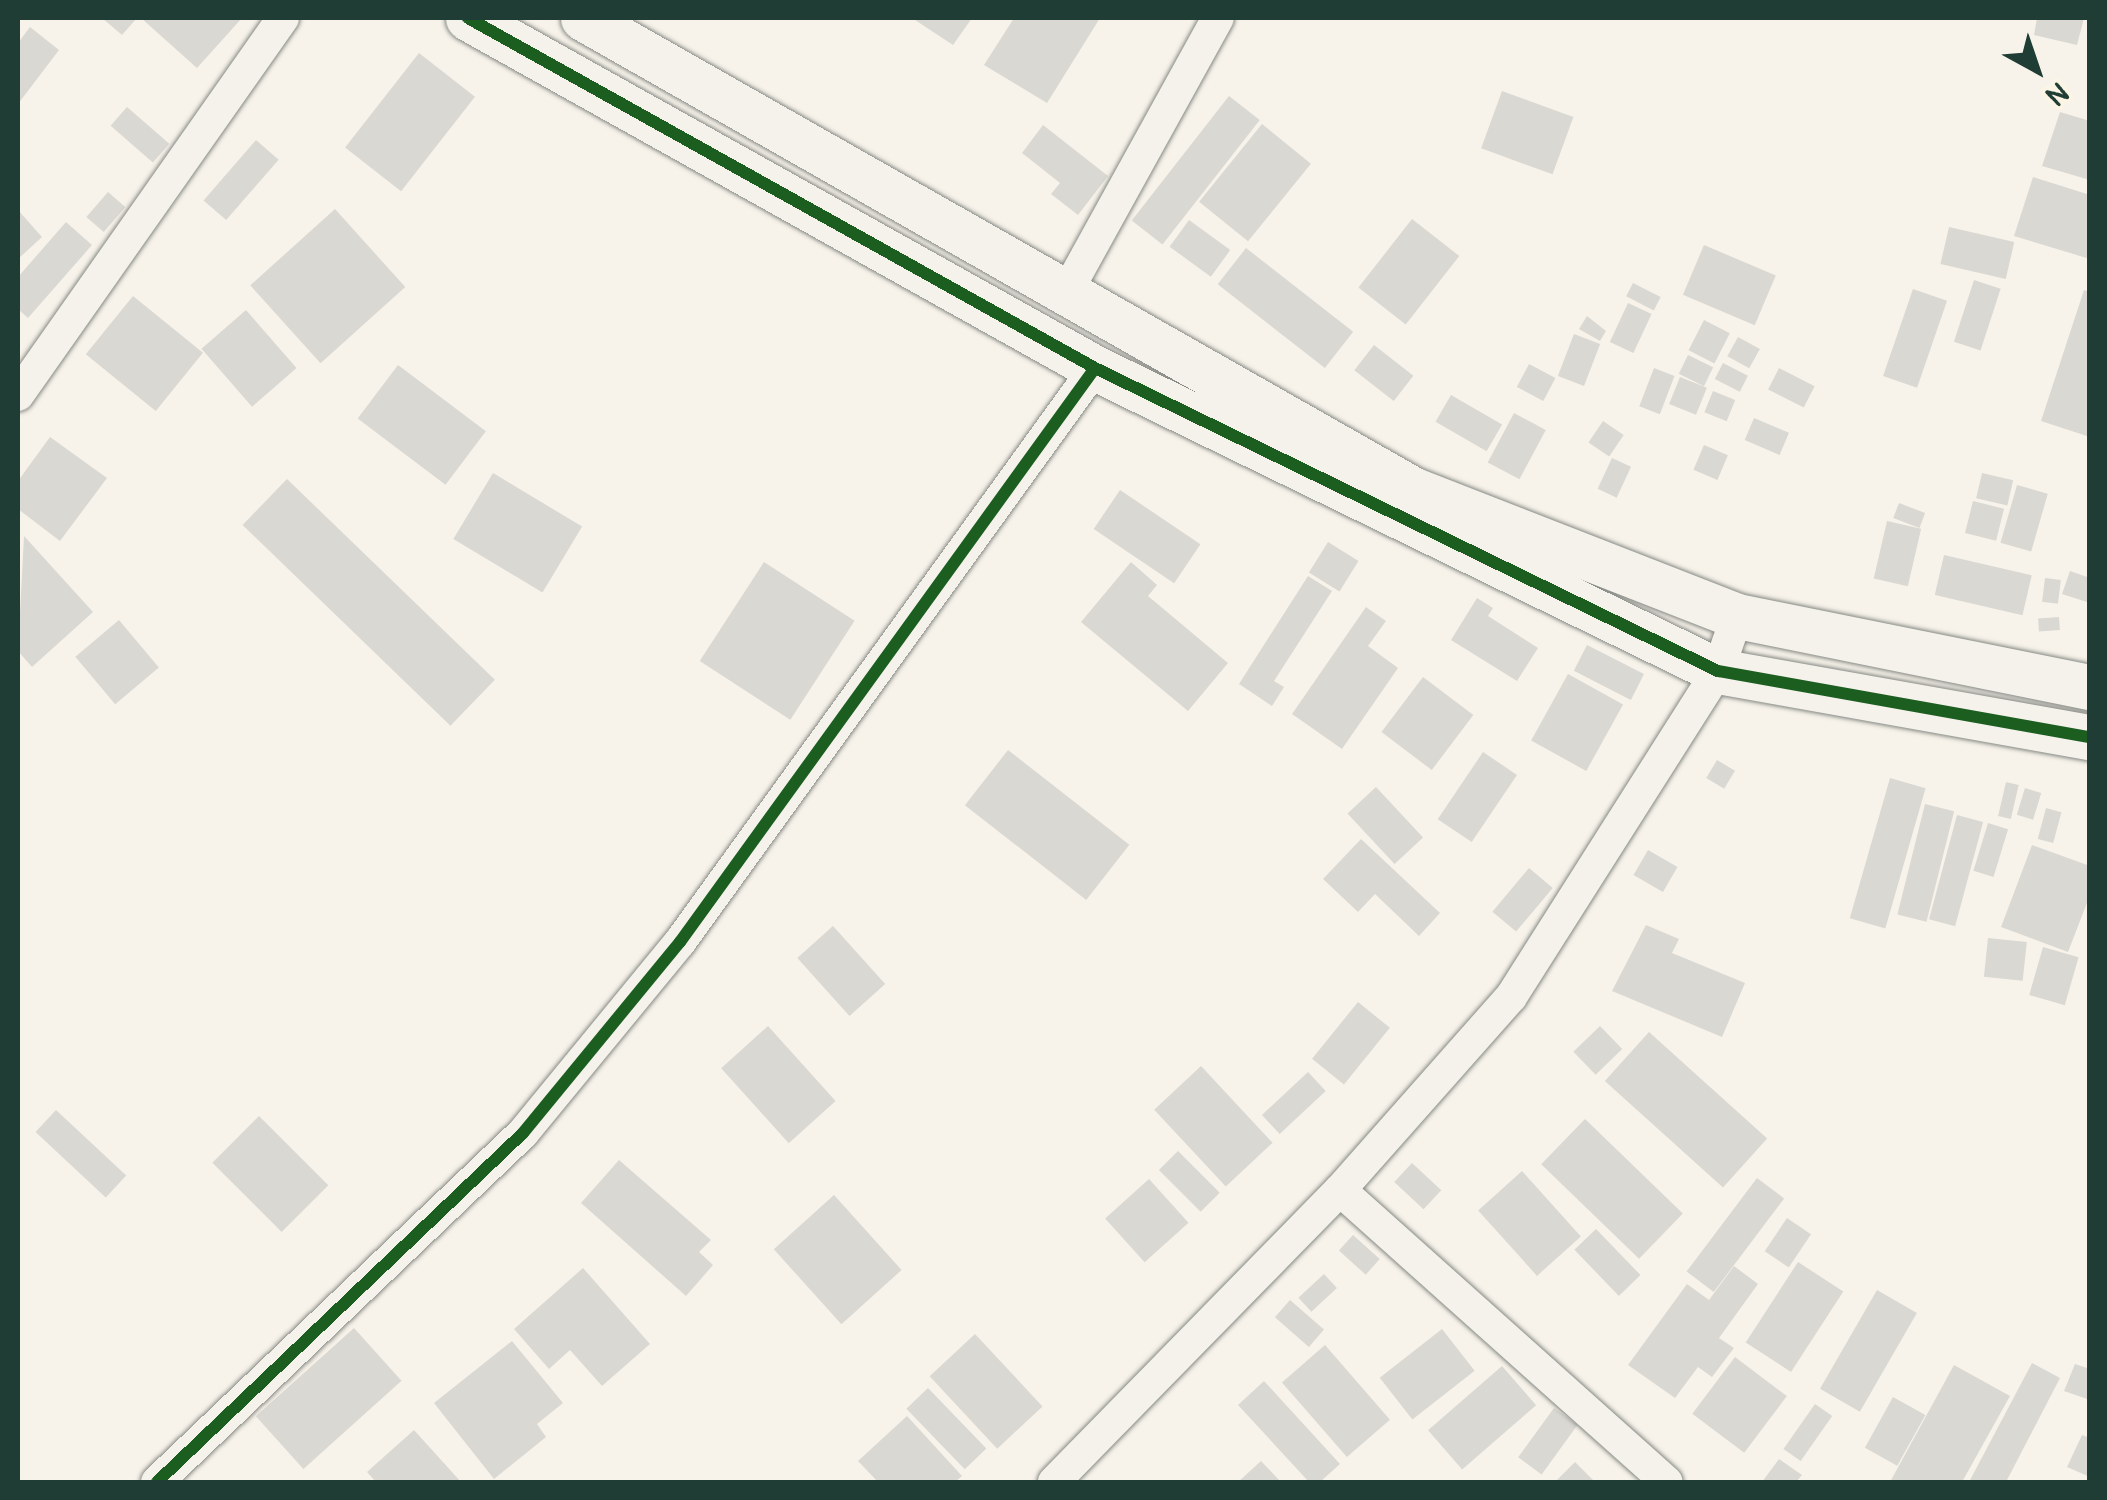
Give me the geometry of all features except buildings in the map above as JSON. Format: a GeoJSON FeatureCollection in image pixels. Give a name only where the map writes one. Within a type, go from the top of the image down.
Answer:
{"type":"FeatureCollection","features":[{"type":"Feature","properties":{"kind":"street"},"geometry":{"type":"LineString","coordinates":[[18,395],[283,18]]}},
{"type":"Feature","properties":{"kind":"street"},"geometry":{"type":"LineString","coordinates":[[468,18],[1096,368],[1718,672],[2090,737]]}},
{"type":"Feature","properties":{"kind":"street"},"geometry":{"type":"LineString","coordinates":[[583,18],[1414,490],[1738,616],[2090,688]]}},
{"type":"Feature","properties":{"kind":"street"},"geometry":{"type":"LineString","coordinates":[[1065,295],[1218,18]]}},
{"type":"Feature","properties":{"kind":"street"},"geometry":{"type":"LineString","coordinates":[[158,1482],[523,1133],[680,942],[1096,368]]}},
{"type":"Feature","properties":{"kind":"street"},"geometry":{"type":"LineString","coordinates":[[1054,1482],[1340,1190],[1511,997],[1718,672],[1738,616]]}},
{"type":"Feature","properties":{"kind":"street"},"geometry":{"type":"LineString","coordinates":[[1340,1190],[1667,1482]]}},
{"type":"Feature","properties":{"kind":"cycle path"},"geometry":{"type":"LineString","coordinates":[[468,18],[1095,368],[1718,671],[2090,737]]}},
{"type":"Feature","properties":{"kind":"cycle path"},"geometry":{"type":"LineString","coordinates":[[157,1482],[523,1133],[680,942],[1095,368]]}}]}
